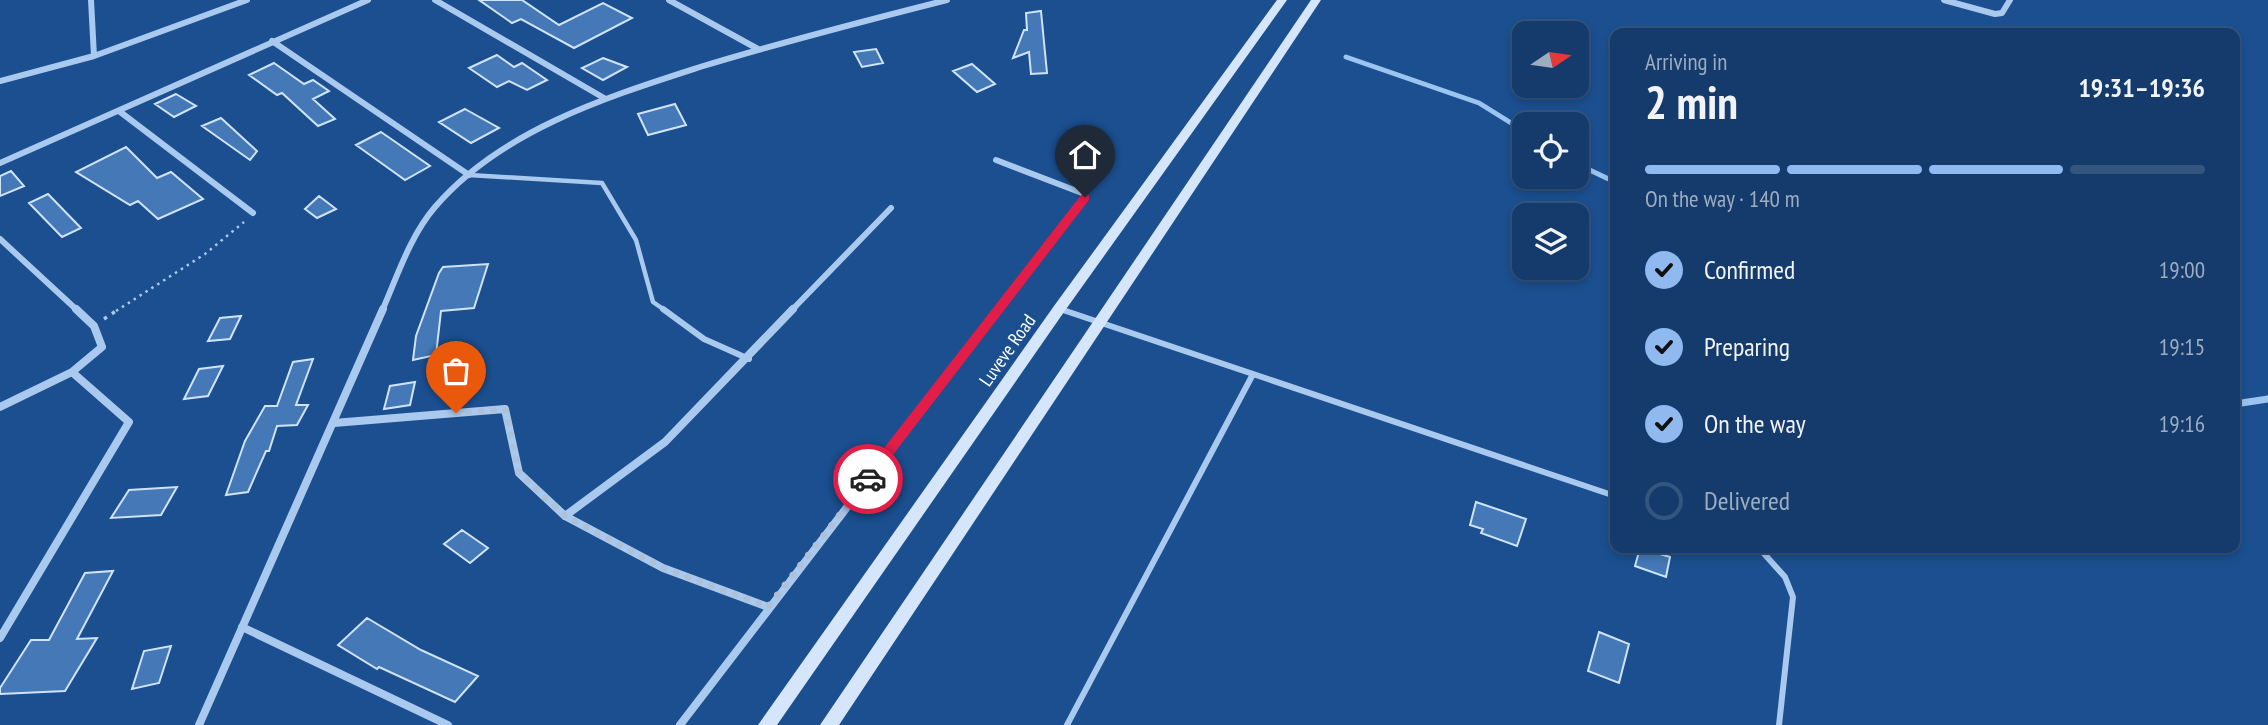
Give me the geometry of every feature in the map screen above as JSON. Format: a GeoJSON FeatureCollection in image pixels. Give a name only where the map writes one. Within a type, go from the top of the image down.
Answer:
{"type":"FeatureCollection","features":[{"type":"Feature","properties":{"kind":"street"},"geometry":{"type":"LineString","coordinates":[[91,0],[94,56]]}},
{"type":"Feature","properties":{"kind":"street"},"geometry":{"type":"LineString","coordinates":[[0,80],[94,56],[247,0]]}},
{"type":"Feature","properties":{"kind":"street"},"geometry":{"type":"LineString","coordinates":[[0,163],[368,0]]}},
{"type":"Feature","properties":{"kind":"street"},"geometry":{"type":"LineString","coordinates":[[435,0],[604,98]]}},
{"type":"Feature","properties":{"kind":"street"},"geometry":{"type":"LineString","coordinates":[[670,0],[758,49]]}},
{"type":"Feature","properties":{"kind":"street"},"geometry":{"type":"LineString","coordinates":[[199,725],[421,226],[440,200],[469,175],[539,126],[604,98],[758,49],[947,0]]}},
{"type":"Feature","properties":{"kind":"street","name":"Luveve Road"},"geometry":{"type":"LineString","coordinates":[[767,725],[1059,309],[1282,0]]}},
{"type":"Feature","properties":{"kind":"street"},"geometry":{"type":"LineString","coordinates":[[829,725],[1316,0]]}},
{"type":"Feature","properties":{"kind":"street"},"geometry":{"type":"LineString","coordinates":[[1944,0],[1995,14],[2002,13],[2010,0]]}},
{"type":"Feature","properties":{"kind":"street"},"geometry":{"type":"LineString","coordinates":[[272,41],[469,175]]}},
{"type":"Feature","properties":{"kind":"street"},"geometry":{"type":"LineString","coordinates":[[119,111],[253,213]]}},
{"type":"Feature","properties":{"kind":"street"},"geometry":{"type":"LineString","coordinates":[[680,725],[1085,197],[1082,193],[996,160]]}},
{"type":"Feature","properties":{"kind":"street"},"geometry":{"type":"LineString","coordinates":[[565,516],[665,442],[749,359],[891,208]]}},
{"type":"Feature","properties":{"kind":"street"},"geometry":{"type":"LineString","coordinates":[[0,239],[94,326],[102,347],[72,372],[0,407]]}},
{"type":"Feature","properties":{"kind":"street"},"geometry":{"type":"LineString","coordinates":[[0,638],[129,422],[72,372]]}},
{"type":"Feature","properties":{"kind":"street"},"geometry":{"type":"LineString","coordinates":[[334,423],[505,409],[519,473],[565,516],[663,568],[768,607]]}},
{"type":"Feature","properties":{"kind":"street"},"geometry":{"type":"LineString","coordinates":[[242,626],[448,725]]}},
{"type":"Feature","properties":{"kind":"lane"},"geometry":{"type":"LineString","coordinates":[[469,175],[602,183],[636,240],[653,302],[705,339],[749,359]]}},
{"type":"Feature","properties":{"kind":"lane"},"geometry":{"type":"LineString","coordinates":[[1059,309],[1610,494]]}},
{"type":"Feature","properties":{"kind":"lane"},"geometry":{"type":"LineString","coordinates":[[1067,725],[1252,376]]}},
{"type":"Feature","properties":{"kind":"lane"},"geometry":{"type":"LineString","coordinates":[[1763,553],[1785,577],[1793,597],[1779,725]]}},
{"type":"Feature","properties":{"kind":"path"},"geometry":{"type":"LineString","coordinates":[[94,326],[205,254],[253,213]]}},
{"type":"Feature","properties":{"kind":"building"},"geometry":{"type":"Polygon","coordinates":[[[479,0],[522,0],[559,25],[603,3],[632,18],[574,48],[521,19],[512,23],[479,0]]]}},
{"type":"Feature","properties":{"kind":"building"},"geometry":{"type":"Polygon","coordinates":[[[1041,11],[1047,73],[1031,74],[1029,52],[1013,58],[1024,30],[1027,30],[1026,13],[1041,11]]]}},
{"type":"Feature","properties":{"kind":"building"},"geometry":{"type":"Polygon","coordinates":[[[876,49],[883,63],[862,67],[854,52],[876,49]]]}},
{"type":"Feature","properties":{"kind":"building"},"geometry":{"type":"Polygon","coordinates":[[[497,55],[514,67],[522,63],[547,80],[527,90],[509,81],[497,87],[469,68],[497,55]]]}},
{"type":"Feature","properties":{"kind":"building"},"geometry":{"type":"Polygon","coordinates":[[[603,58],[627,67],[603,80],[582,68],[603,58]]]}},
{"type":"Feature","properties":{"kind":"building"},"geometry":{"type":"Polygon","coordinates":[[[274,63],[304,84],[313,80],[329,91],[313,99],[335,119],[318,126],[282,93],[277,95],[249,75],[274,63]]]}},
{"type":"Feature","properties":{"kind":"building"},"geometry":{"type":"Polygon","coordinates":[[[972,64],[995,84],[977,92],[953,71],[972,64]]]}},
{"type":"Feature","properties":{"kind":"building"},"geometry":{"type":"Polygon","coordinates":[[[176,94],[196,106],[174,117],[155,104],[176,94]]]}},
{"type":"Feature","properties":{"kind":"building"},"geometry":{"type":"Polygon","coordinates":[[[675,104],[686,125],[648,135],[638,114],[675,104]]]}},
{"type":"Feature","properties":{"kind":"building"},"geometry":{"type":"Polygon","coordinates":[[[465,109],[499,128],[471,143],[439,122],[465,109]]]}},
{"type":"Feature","properties":{"kind":"building"},"geometry":{"type":"Polygon","coordinates":[[[221,118],[257,151],[250,160],[202,126],[221,118]]]}},
{"type":"Feature","properties":{"kind":"building"},"geometry":{"type":"Polygon","coordinates":[[[381,132],[430,166],[405,180],[356,145],[381,132]]]}},
{"type":"Feature","properties":{"kind":"building"},"geometry":{"type":"Polygon","coordinates":[[[126,147],[157,178],[171,172],[203,199],[158,219],[138,201],[130,205],[76,172],[126,147]]]}},
{"type":"Feature","properties":{"kind":"building"},"geometry":{"type":"Polygon","coordinates":[[[11,171],[24,186],[0,196],[0,176],[11,171]]]}},
{"type":"Feature","properties":{"kind":"building"},"geometry":{"type":"Polygon","coordinates":[[[48,194],[81,228],[62,237],[29,203],[48,194]]]}},
{"type":"Feature","properties":{"kind":"building"},"geometry":{"type":"Polygon","coordinates":[[[319,196],[336,209],[317,218],[305,209],[319,196]]]}},
{"type":"Feature","properties":{"kind":"building"},"geometry":{"type":"Polygon","coordinates":[[[488,264],[474,308],[441,311],[436,355],[413,360],[416,336],[443,267],[488,264]]]}},
{"type":"Feature","properties":{"kind":"building"},"geometry":{"type":"Polygon","coordinates":[[[241,316],[230,339],[208,341],[220,318],[241,316]]]}},
{"type":"Feature","properties":{"kind":"building"},"geometry":{"type":"Polygon","coordinates":[[[313,359],[296,405],[308,405],[297,425],[277,426],[269,451],[266,451],[248,492],[226,495],[245,441],[265,406],[277,406],[293,362],[313,359]]]}},
{"type":"Feature","properties":{"kind":"building"},"geometry":{"type":"Polygon","coordinates":[[[223,366],[208,396],[184,399],[199,369],[223,366]]]}},
{"type":"Feature","properties":{"kind":"building"},"geometry":{"type":"Polygon","coordinates":[[[415,382],[410,405],[384,409],[390,386],[415,382]]]}},
{"type":"Feature","properties":{"kind":"building"},"geometry":{"type":"Polygon","coordinates":[[[177,487],[161,515],[111,518],[129,490],[177,487]]]}},
{"type":"Feature","properties":{"kind":"building"},"geometry":{"type":"Polygon","coordinates":[[[1476,502],[1526,519],[1517,546],[1481,533],[1483,529],[1470,525],[1476,502]]]}},
{"type":"Feature","properties":{"kind":"building"},"geometry":{"type":"Polygon","coordinates":[[[462,530],[488,548],[470,563],[444,544],[462,530]]]}},
{"type":"Feature","properties":{"kind":"building"},"geometry":{"type":"Polygon","coordinates":[[[1639,553],[1657,553],[1670,557],[1666,577],[1635,566],[1639,553]]]}},
{"type":"Feature","properties":{"kind":"building"},"geometry":{"type":"Polygon","coordinates":[[[113,571],[77,639],[97,638],[65,691],[0,694],[0,688],[31,640],[49,640],[85,573],[113,571]]]}},
{"type":"Feature","properties":{"kind":"building"},"geometry":{"type":"Polygon","coordinates":[[[367,618],[421,650],[478,676],[455,702],[379,667],[377,669],[338,645],[367,618]]]}},
{"type":"Feature","properties":{"kind":"building"},"geometry":{"type":"Polygon","coordinates":[[[1599,632],[1629,644],[1619,683],[1588,671],[1599,632]]]}},
{"type":"Feature","properties":{"kind":"building"},"geometry":{"type":"Polygon","coordinates":[[[171,646],[159,683],[132,689],[144,651],[171,646]]]}},
{"type":"Feature","properties":{"kind":"waterway"},"geometry":{"type":"LineString","coordinates":[[1346,57],[1479,103],[1512,124]]}},
{"type":"Feature","properties":{"kind":"waterway"},"geometry":{"type":"LineString","coordinates":[[1589,170],[1610,180]]}},
{"type":"Feature","properties":{"kind":"waterway"},"geometry":{"type":"LineString","coordinates":[[2240,403],[2268,399]]}},
{"type":"Feature","properties":{"kind":"way so far"},"geometry":{"type":"LineString","coordinates":[[456,413],[505,409],[519,473],[525,482],[565,516],[663,568],[768,607],[868,479]]}},
{"type":"Feature","properties":{"kind":"route"},"geometry":{"type":"LineString","coordinates":[[868,479],[1085,197]]}}]}
